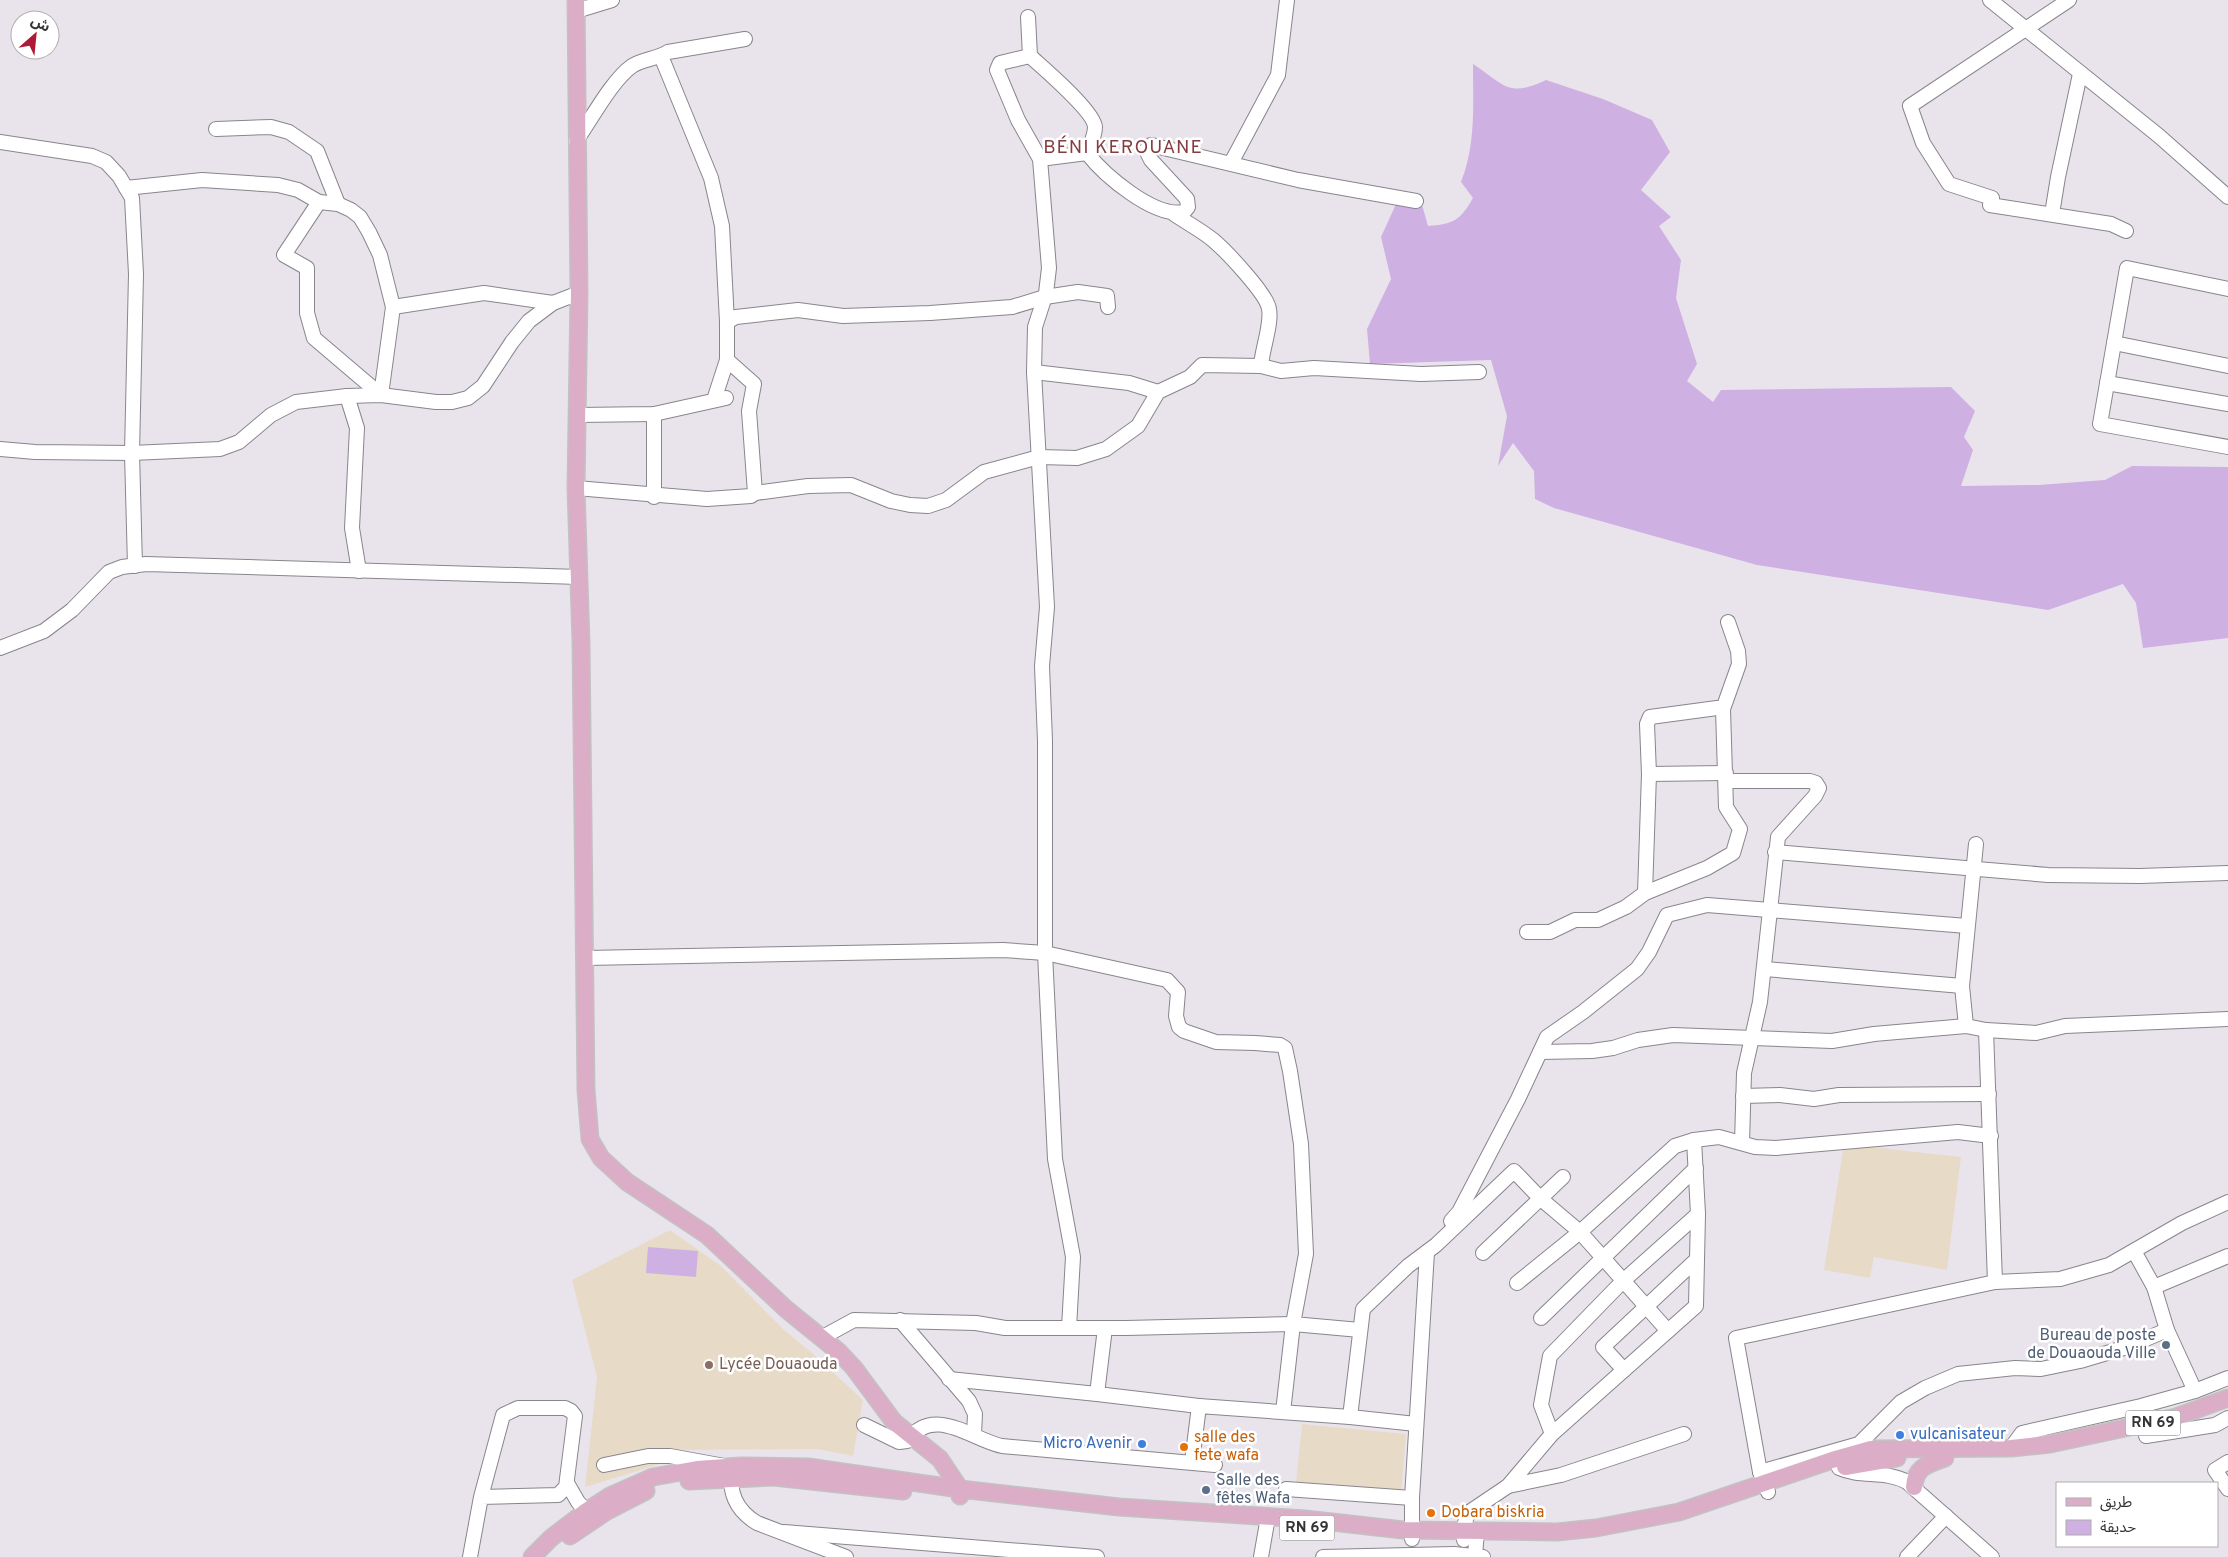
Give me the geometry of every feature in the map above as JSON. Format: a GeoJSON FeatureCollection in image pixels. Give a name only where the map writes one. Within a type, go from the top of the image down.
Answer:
{"type":"FeatureCollection","features":[{"type":"Feature","properties":{"kind":"main road"},"geometry":{"type":"LineString","coordinates":[[576,6],[579,293],[576,488],[586,958],[586,1090],[590,1139],[601,1158],[627,1182],[707,1235],[786,1309],[854,1368],[894,1422],[940,1459],[960,1493]]}},
{"type":"Feature","properties":{"kind":"main road","name":"RN 69"},"geometry":{"type":"LineString","coordinates":[[1836,1464],[1871,1449],[1887,1447],[2011,1448],[2077,1440],[2176,1417],[2228,1398]]}},
{"type":"Feature","properties":{"kind":"main road"},"geometry":{"type":"LineString","coordinates":[[2146,1436],[2228,1410]]}},
{"type":"Feature","properties":{"kind":"main road","name":"RN 69"},"geometry":{"type":"LineString","coordinates":[[532,1557],[551,1538],[589,1515],[632,1496],[658,1486],[730,1472],[816,1468],[960,1493],[1411,1534],[1473,1542],[1559,1540],[1637,1531],[1722,1510],[1764,1482],[1836,1464],[1888,1458],[1996,1458],[2079,1451],[2146,1436]]}},
{"type":"Feature","properties":{"kind":"main road"},"geometry":{"type":"LineString","coordinates":[[1914,1487],[1915,1477],[1920,1468],[1945,1458]]}},
{"type":"Feature","properties":{"kind":"main road","name":"RN 69"},"geometry":{"type":"LineString","coordinates":[[546,1557],[589,1515]]}},
{"type":"Feature","properties":{"kind":"street"},"geometry":{"type":"LineString","coordinates":[[576,6],[612,0]]}},
{"type":"Feature","properties":{"kind":"street"},"geometry":{"type":"LineString","coordinates":[[1231,163],[1278,75],[1287,0]]}},
{"type":"Feature","properties":{"kind":"street"},"geometry":{"type":"LineString","coordinates":[[1990,0],[2159,136],[2228,197]]}},
{"type":"Feature","properties":{"kind":"street"},"geometry":{"type":"LineString","coordinates":[[2069,0],[1910,106],[1923,143],[1949,184],[1992,198],[1990,205],[2111,224],[2126,231]]}},
{"type":"Feature","properties":{"kind":"street"},"geometry":{"type":"LineString","coordinates":[[1028,17],[1030,56],[1086,109],[1095,125],[1093,139],[1086,153]]}},
{"type":"Feature","properties":{"kind":"street"},"geometry":{"type":"LineString","coordinates":[[576,141],[622,74],[634,64],[668,52],[745,39]]}},
{"type":"Feature","properties":{"kind":"street"},"geometry":{"type":"LineString","coordinates":[[578,415],[654,414],[720,399],[727,360],[722,226],[711,178],[661,56]]}},
{"type":"Feature","properties":{"kind":"street"},"geometry":{"type":"LineString","coordinates":[[1030,56],[1000,63],[997,70],[1018,120],[1040,159],[1049,268],[1045,297],[1035,327],[1034,372],[1046,607],[1042,666],[1045,741],[1045,953],[1054,1159],[1074,1257],[1069,1328]]}},
{"type":"Feature","properties":{"kind":"street"},"geometry":{"type":"LineString","coordinates":[[2052,214],[2058,176],[2080,74]]}},
{"type":"Feature","properties":{"kind":"street"},"geometry":{"type":"LineString","coordinates":[[216,129],[271,126],[289,132],[317,151],[338,204]]}},
{"type":"Feature","properties":{"kind":"street"},"geometry":{"type":"LineString","coordinates":[[0,142],[92,156],[106,162],[132,198],[136,274],[132,453],[135,566]]}},
{"type":"Feature","properties":{"kind":"street"},"geometry":{"type":"LineString","coordinates":[[1174,214],[1184,212],[1188,207],[1187,199],[1151,160],[1146,150],[1150,145],[1298,180],[1416,201]]}},
{"type":"Feature","properties":{"kind":"street"},"geometry":{"type":"LineString","coordinates":[[1040,159],[1086,153]]}},
{"type":"Feature","properties":{"kind":"street"},"geometry":{"type":"LineString","coordinates":[[1086,153],[1096,165],[1136,197],[1174,214],[1213,240],[1262,293],[1269,307],[1270,317],[1261,366]]}},
{"type":"Feature","properties":{"kind":"street"},"geometry":{"type":"LineString","coordinates":[[126,188],[174,181],[278,185],[298,190],[319,202],[338,204],[351,210],[360,218],[380,255],[393,307],[381,395]]}},
{"type":"Feature","properties":{"kind":"street"},"geometry":{"type":"LineString","coordinates":[[319,202],[284,255],[307,268],[307,313],[314,338],[381,395]]}},
{"type":"Feature","properties":{"kind":"street"},"geometry":{"type":"LineString","coordinates":[[2228,289],[2127,268],[2100,424],[2228,447]]}},
{"type":"Feature","properties":{"kind":"street"},"geometry":{"type":"LineString","coordinates":[[727,322],[736,317],[798,310],[843,316],[1012,307],[1045,297],[1078,292],[1107,296],[1108,307]]}},
{"type":"Feature","properties":{"kind":"street"},"geometry":{"type":"LineString","coordinates":[[393,307],[484,293],[553,303]]}},
{"type":"Feature","properties":{"kind":"street"},"geometry":{"type":"LineString","coordinates":[[0,449],[35,452],[132,453],[220,448],[238,442],[271,415],[296,402],[347,396],[381,395],[436,402],[452,402],[468,398],[483,386],[529,321],[553,303],[579,293]]}},
{"type":"Feature","properties":{"kind":"street"},"geometry":{"type":"LineString","coordinates":[[2114,343],[2228,366]]}},
{"type":"Feature","properties":{"kind":"street"},"geometry":{"type":"LineString","coordinates":[[727,360],[754,384],[749,411],[755,493]]}},
{"type":"Feature","properties":{"kind":"street"},"geometry":{"type":"LineString","coordinates":[[576,488],[654,497],[707,500],[751,496],[755,493],[808,486],[852,485],[891,501],[928,506],[946,500],[984,472],[1039,457],[1077,458],[1106,449],[1138,426],[1158,392],[1190,376],[1202,366],[1261,366],[1281,371],[1314,368],[1421,374],[1479,372]]}},
{"type":"Feature","properties":{"kind":"street"},"geometry":{"type":"LineString","coordinates":[[1034,372],[1129,383],[1158,392]]}},
{"type":"Feature","properties":{"kind":"street"},"geometry":{"type":"LineString","coordinates":[[2108,383],[2228,404]]}},
{"type":"Feature","properties":{"kind":"street"},"geometry":{"type":"LineString","coordinates":[[347,396],[357,428],[352,528],[359,571]]}},
{"type":"Feature","properties":{"kind":"street"},"geometry":{"type":"LineString","coordinates":[[654,414],[654,497]]}},
{"type":"Feature","properties":{"kind":"street"},"geometry":{"type":"LineString","coordinates":[[0,648],[44,632],[72,610],[109,572],[135,566],[579,577]]}},
{"type":"Feature","properties":{"kind":"street"},"geometry":{"type":"LineString","coordinates":[[1526,932],[1550,932],[1575,920],[1598,920],[1626,907],[1645,893],[1707,868],[1733,853],[1740,829],[1726,807],[1723,709],[1739,664],[1738,651],[1728,622]]}},
{"type":"Feature","properties":{"kind":"street"},"geometry":{"type":"LineString","coordinates":[[1645,893],[1649,774],[1647,724],[1650,717],[1717,708],[1723,709]]}},
{"type":"Feature","properties":{"kind":"street"},"geometry":{"type":"LineString","coordinates":[[1649,774],[1810,781],[1816,783],[1819,788],[1815,796],[1778,837],[1775,852],[1765,969],[1744,1073],[1742,1144]]}},
{"type":"Feature","properties":{"kind":"street"},"geometry":{"type":"LineString","coordinates":[[1966,1026],[1962,986],[1967,926],[1977,851],[1976,844]]}},
{"type":"Feature","properties":{"kind":"street"},"geometry":{"type":"LineString","coordinates":[[1775,852],[2048,875],[2140,876],[2228,873]]}},
{"type":"Feature","properties":{"kind":"street"},"geometry":{"type":"LineString","coordinates":[[1411,1534],[1416,1424],[1431,1248],[1459,1212],[1547,1037],[1636,969],[1649,952],[1667,914],[1683,909],[1707,905],[1967,926]]}},
{"type":"Feature","properties":{"kind":"street"},"geometry":{"type":"LineString","coordinates":[[586,958],[1003,950],[1045,953],[1167,980],[1178,992],[1176,1016],[1179,1027],[1184,1031],[1216,1042],[1280,1045],[1284,1048],[1290,1072],[1301,1144],[1306,1254],[1293,1324],[1283,1412]]}},
{"type":"Feature","properties":{"kind":"street"},"geometry":{"type":"LineString","coordinates":[[1765,969],[1962,986]]}},
{"type":"Feature","properties":{"kind":"street"},"geometry":{"type":"LineString","coordinates":[[1540,1052],[1592,1051],[1613,1048],[1638,1040],[1673,1035],[1832,1041],[1874,1034],[1966,1026],[1986,1030],[2036,1033],[2065,1026],[2228,1018]]}},
{"type":"Feature","properties":{"kind":"street"},"geometry":{"type":"LineString","coordinates":[[1986,1030],[1995,1282]]}},
{"type":"Feature","properties":{"kind":"street"},"geometry":{"type":"LineString","coordinates":[[1743,1096],[1780,1095],[1814,1099],[1839,1096],[1989,1094]]}},
{"type":"Feature","properties":{"kind":"street"},"geometry":{"type":"LineString","coordinates":[[1517,1283],[1580,1232],[1675,1146],[1694,1140],[1719,1137],[1755,1147],[1776,1148],[1958,1132],[1991,1136]]}},
{"type":"Feature","properties":{"kind":"street"},"geometry":{"type":"LineString","coordinates":[[1323,1557],[1454,1556],[1473,1542],[1468,1513],[1508,1486],[1552,1434],[1696,1306],[1698,1214],[1694,1140]]}},
{"type":"Feature","properties":{"kind":"street"},"geometry":{"type":"LineString","coordinates":[[1541,1318],[1696,1168]]}},
{"type":"Feature","properties":{"kind":"street"},"geometry":{"type":"LineString","coordinates":[[1350,1417],[1362,1309],[1408,1266],[1431,1248],[1514,1170],[1541,1199],[1580,1232],[1668,1331]]}},
{"type":"Feature","properties":{"kind":"street"},"geometry":{"type":"LineString","coordinates":[[1483,1253],[1563,1177]]}},
{"type":"Feature","properties":{"kind":"street"},"geometry":{"type":"LineString","coordinates":[[2167,1330],[2127,1347],[2080,1361],[2041,1369],[2014,1368],[1958,1374],[1901,1402],[1859,1444],[1764,1482],[1736,1338],[1995,1282],[2060,1278],[2109,1265],[2182,1223],[2228,1202]]}},
{"type":"Feature","properties":{"kind":"street"},"geometry":{"type":"LineString","coordinates":[[1552,1434],[1541,1405],[1550,1356],[1623,1281],[1698,1214]]}},
{"type":"Feature","properties":{"kind":"street"},"geometry":{"type":"LineString","coordinates":[[2134,1252],[2154,1287],[2167,1330],[2195,1391]]}},
{"type":"Feature","properties":{"kind":"street"},"geometry":{"type":"LineString","coordinates":[[2154,1287],[2228,1256]]}},
{"type":"Feature","properties":{"kind":"street"},"geometry":{"type":"LineString","coordinates":[[1624,1370],[1603,1347],[1696,1260]]}},
{"type":"Feature","properties":{"kind":"street"},"geometry":{"type":"LineString","coordinates":[[821,1338],[854,1320],[976,1323],[1005,1328],[1293,1324],[1360,1330]]}},
{"type":"Feature","properties":{"kind":"street"},"geometry":{"type":"LineString","coordinates":[[900,1320],[969,1401],[975,1414],[974,1434]]}},
{"type":"Feature","properties":{"kind":"street"},"geometry":{"type":"LineString","coordinates":[[1097,1394],[1104,1328]]}},
{"type":"Feature","properties":{"kind":"street"},"geometry":{"type":"LineString","coordinates":[[2011,1448],[2022,1433],[2101,1416],[2195,1391],[2228,1378]]}},
{"type":"Feature","properties":{"kind":"street"},"geometry":{"type":"LineString","coordinates":[[949,1379],[1199,1406],[1350,1417],[1416,1424]]}},
{"type":"Feature","properties":{"kind":"street"},"geometry":{"type":"LineString","coordinates":[[1192,1462],[1199,1406]]}},
{"type":"Feature","properties":{"kind":"street"},"geometry":{"type":"LineString","coordinates":[[470,1557],[481,1497],[503,1415],[514,1408],[565,1408],[573,1413],[567,1483],[564,1490],[558,1495],[481,1497]]}},
{"type":"Feature","properties":{"kind":"street"},"geometry":{"type":"LineString","coordinates":[[2146,1436],[2215,1425],[2228,1418]]}},
{"type":"Feature","properties":{"kind":"street"},"geometry":{"type":"LineString","coordinates":[[864,1425],[899,1442],[908,1440],[911,1435],[930,1425],[953,1426],[990,1443],[1002,1446],[1216,1464]]}},
{"type":"Feature","properties":{"kind":"street"},"geometry":{"type":"LineString","coordinates":[[1508,1486],[1561,1475],[1684,1434]]}},
{"type":"Feature","properties":{"kind":"street"},"geometry":{"type":"LineString","coordinates":[[604,1465],[648,1456],[670,1456],[730,1472],[733,1497],[745,1516],[757,1523],[846,1557]]}},
{"type":"Feature","properties":{"kind":"street"},"geometry":{"type":"LineString","coordinates":[[2228,1462],[2215,1470],[2228,1489]]}},
{"type":"Feature","properties":{"kind":"street"},"geometry":{"type":"LineString","coordinates":[[1836,1464],[1854,1473],[1891,1475],[1914,1487],[1992,1557]]}},
{"type":"Feature","properties":{"kind":"street"},"geometry":{"type":"LineString","coordinates":[[567,1483],[589,1515]]}},
{"type":"Feature","properties":{"kind":"street"},"geometry":{"type":"LineString","coordinates":[[1286,1489],[1412,1498]]}},
{"type":"Feature","properties":{"kind":"street"},"geometry":{"type":"LineString","coordinates":[[1907,1557],[1946,1516]]}},
{"type":"Feature","properties":{"kind":"street"},"geometry":{"type":"LineString","coordinates":[[1261,1557],[1267,1522]]}},
{"type":"Feature","properties":{"kind":"street"},"geometry":{"type":"LineString","coordinates":[[784,1532],[1096,1557]]}},
{"type":"Feature","properties":{"kind":"shaded area"},"geometry":{"type":"Polygon","coordinates":[[[1844,1144],[1961,1157],[1947,1270],[1874,1257],[1870,1278],[1824,1270],[1844,1144]]]}},
{"type":"Feature","properties":{"kind":"shaded area","name":"Lycée Douaouda"},"geometry":{"type":"Polygon","coordinates":[[[670,1230],[721,1266],[783,1329],[863,1400],[853,1456],[817,1449],[671,1450],[670,1461],[585,1487],[597,1377],[572,1280],[670,1230]]]}},
{"type":"Feature","properties":{"kind":"shaded area"},"geometry":{"type":"Polygon","coordinates":[[[1302,1424],[1406,1434],[1401,1493],[1296,1483],[1302,1424]]]}},
{"type":"Feature","properties":{"kind":"green space"},"geometry":{"type":"Polygon","coordinates":[[[1473,64],[1507,87],[1523,88],[1546,80],[1603,99],[1652,120],[1670,152],[1641,190],[1671,217],[1659,226],[1681,260],[1676,298],[1697,364],[1687,381],[1713,402],[1721,390],[1951,387],[1975,411],[1964,437],[1973,450],[1961,486],[2039,485],[2105,480],[2132,466],[2228,467],[2228,638],[2143,648],[2136,603],[2123,584],[2048,610],[1757,565],[1554,508],[1535,499],[1534,471],[1513,443],[1498,466],[1507,416],[1491,360],[1370,364],[1367,329],[1391,279],[1381,237],[1397,202],[1422,205],[1428,226],[1444,224],[1455,220],[1464,212],[1473,198],[1461,182],[1466,168],[1471,139],[1473,64]]]}},
{"type":"Feature","properties":{"kind":"green space"},"geometry":{"type":"Polygon","coordinates":[[[648,1247],[698,1251],[696,1277],[646,1273],[648,1247]]]}},
{"type":"Feature","properties":{"kind":"place","name":"Bureau de poste de Douaouda Ville"},"geometry":{"type":"Point","coordinates":[2166,1345]}},
{"type":"Feature","properties":{"kind":"place","name":"Lycée Douaouda"},"geometry":{"type":"Point","coordinates":[709,1365]}},
{"type":"Feature","properties":{"kind":"place","name":"vulcanisateur"},"geometry":{"type":"Point","coordinates":[1900,1435]}},
{"type":"Feature","properties":{"kind":"place","name":"Micro Avenir"},"geometry":{"type":"Point","coordinates":[1142,1444]}},
{"type":"Feature","properties":{"kind":"place","name":"salle des fete wafa"},"geometry":{"type":"Point","coordinates":[1184,1447]}},
{"type":"Feature","properties":{"kind":"place","name":"Salle des fêtes Wafa"},"geometry":{"type":"Point","coordinates":[1206,1490]}},
{"type":"Feature","properties":{"kind":"place","name":"Dobara biskria"},"geometry":{"type":"Point","coordinates":[1431,1513]}},
{"type":"Feature","properties":{"kind":"district","name":"BÉNI KEROUANE"},"geometry":{"type":"Point","coordinates":[1123,148]}}]}
